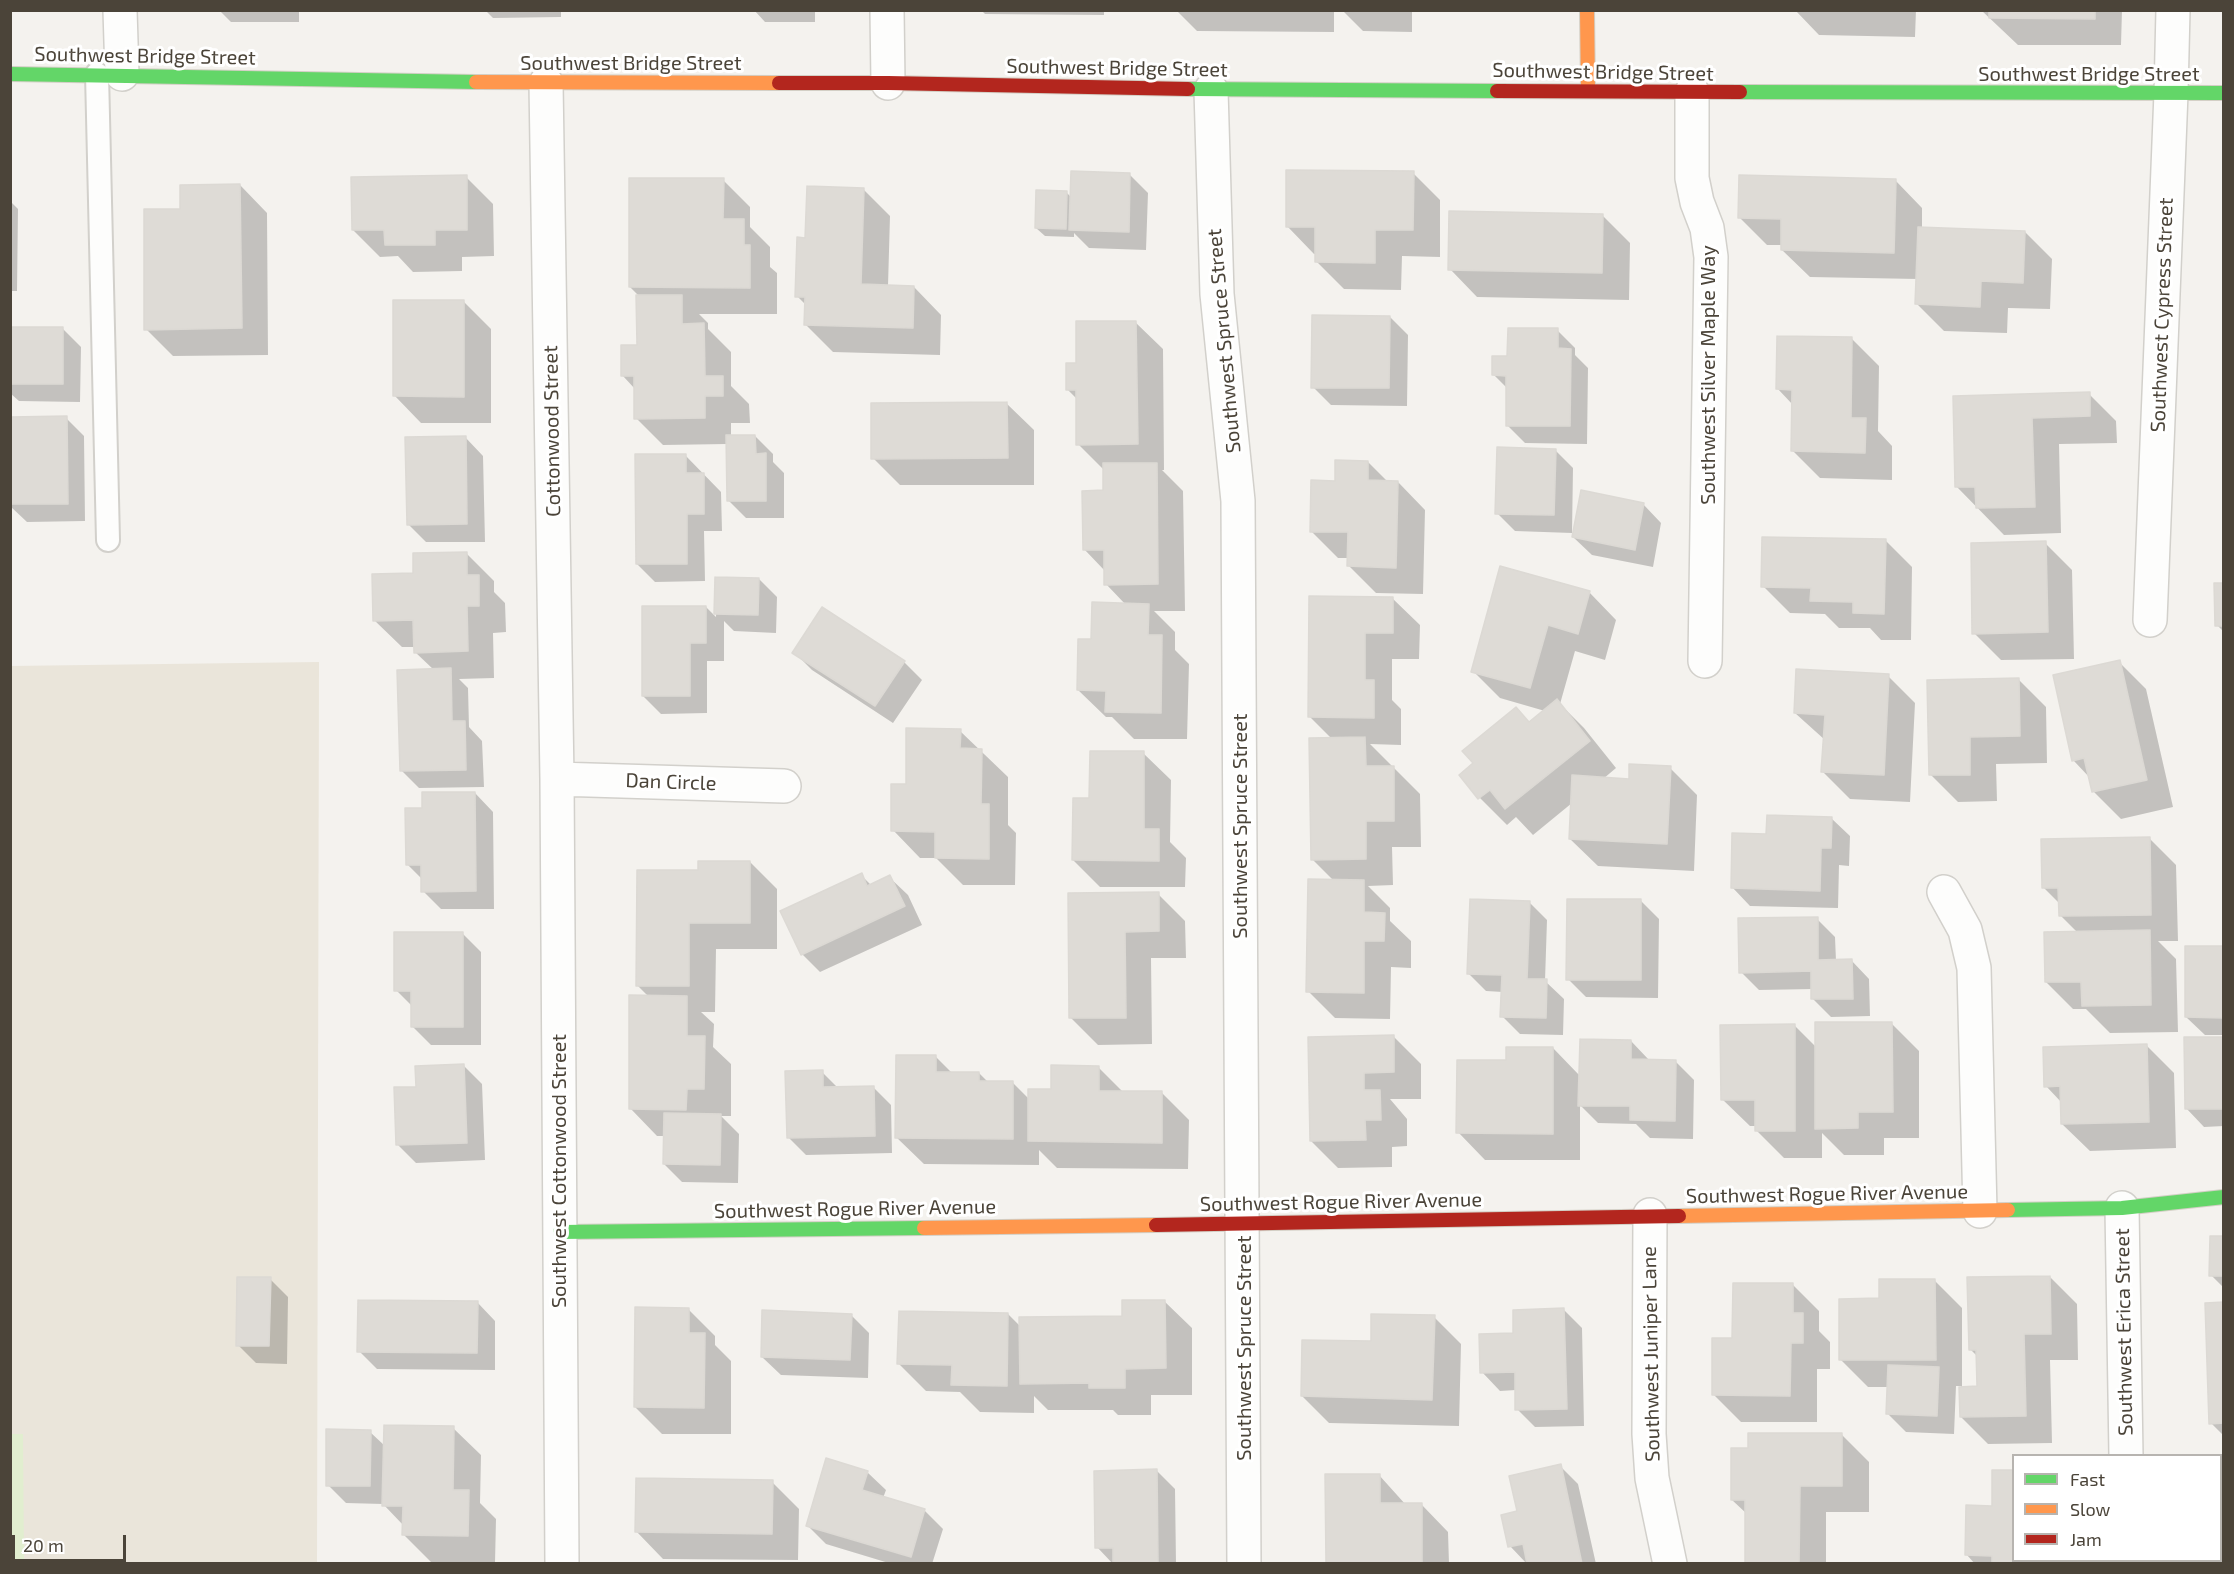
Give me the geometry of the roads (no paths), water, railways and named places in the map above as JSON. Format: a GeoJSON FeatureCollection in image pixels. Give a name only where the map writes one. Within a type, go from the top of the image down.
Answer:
{"type":"FeatureCollection","features":[{"type":"Feature","properties":{"kind":"street"},"geometry":{"type":"LineString","coordinates":[[109,74],[120,10]]}},
{"type":"Feature","properties":{"kind":"street"},"geometry":{"type":"LineString","coordinates":[[887,10],[888,83]]}},
{"type":"Feature","properties":{"kind":"street"},"geometry":{"type":"LineString","coordinates":[[1587,10],[1588,90]]}},
{"type":"Feature","properties":{"kind":"street","name":"Southwest Cypress Street"},"geometry":{"type":"LineString","coordinates":[[2150,620],[2173,10]]}},
{"type":"Feature","properties":{"kind":"street","name":"Southwest Bridge Street"},"geometry":{"type":"LineString","coordinates":[[10,74],[546,83],[888,83],[1211,90],[2223,93]]}},
{"type":"Feature","properties":{"kind":"street","name":"Cottonwood Street"},"geometry":{"type":"LineString","coordinates":[[546,83],[557,778]]}},
{"type":"Feature","properties":{"kind":"street","name":"Southwest Spruce Street"},"geometry":{"type":"LineString","coordinates":[[1211,90],[1217,294],[1238,501],[1244,1224],[1244,1563]]}},
{"type":"Feature","properties":{"kind":"street","name":"Southwest Silver Maple Way"},"geometry":{"type":"LineString","coordinates":[[1692,92],[1692,178],[1696,202],[1707,228],[1711,257],[1706,661]]}},
{"type":"Feature","properties":{"kind":"street","name":"Dan Circle"},"geometry":{"type":"LineString","coordinates":[[557,778],[784,786]]}},
{"type":"Feature","properties":{"kind":"street","name":"Southwest Cottonwood Street"},"geometry":{"type":"LineString","coordinates":[[557,778],[562,1563]]}},
{"type":"Feature","properties":{"kind":"street"},"geometry":{"type":"LineString","coordinates":[[1944,892],[1965,930],[1974,968],[1980,1211]]}},
{"type":"Feature","properties":{"kind":"street","name":"Southwest Rogue River Avenue"},"geometry":{"type":"LineString","coordinates":[[560,1232],[1244,1224],[1650,1215],[1980,1211],[2122,1208],[2223,1197]]}},
{"type":"Feature","properties":{"kind":"street","name":"Southwest Erica Street"},"geometry":{"type":"LineString","coordinates":[[2122,1208],[2126,1454]]}},
{"type":"Feature","properties":{"kind":"street","name":"Southwest Juniper Lane"},"geometry":{"type":"LineString","coordinates":[[1650,1215],[1649,1434],[1652,1478],[1670,1563]]}},
{"type":"Feature","properties":{"kind":"lane"},"geometry":{"type":"LineString","coordinates":[[108,540],[109,74]]}}]}
